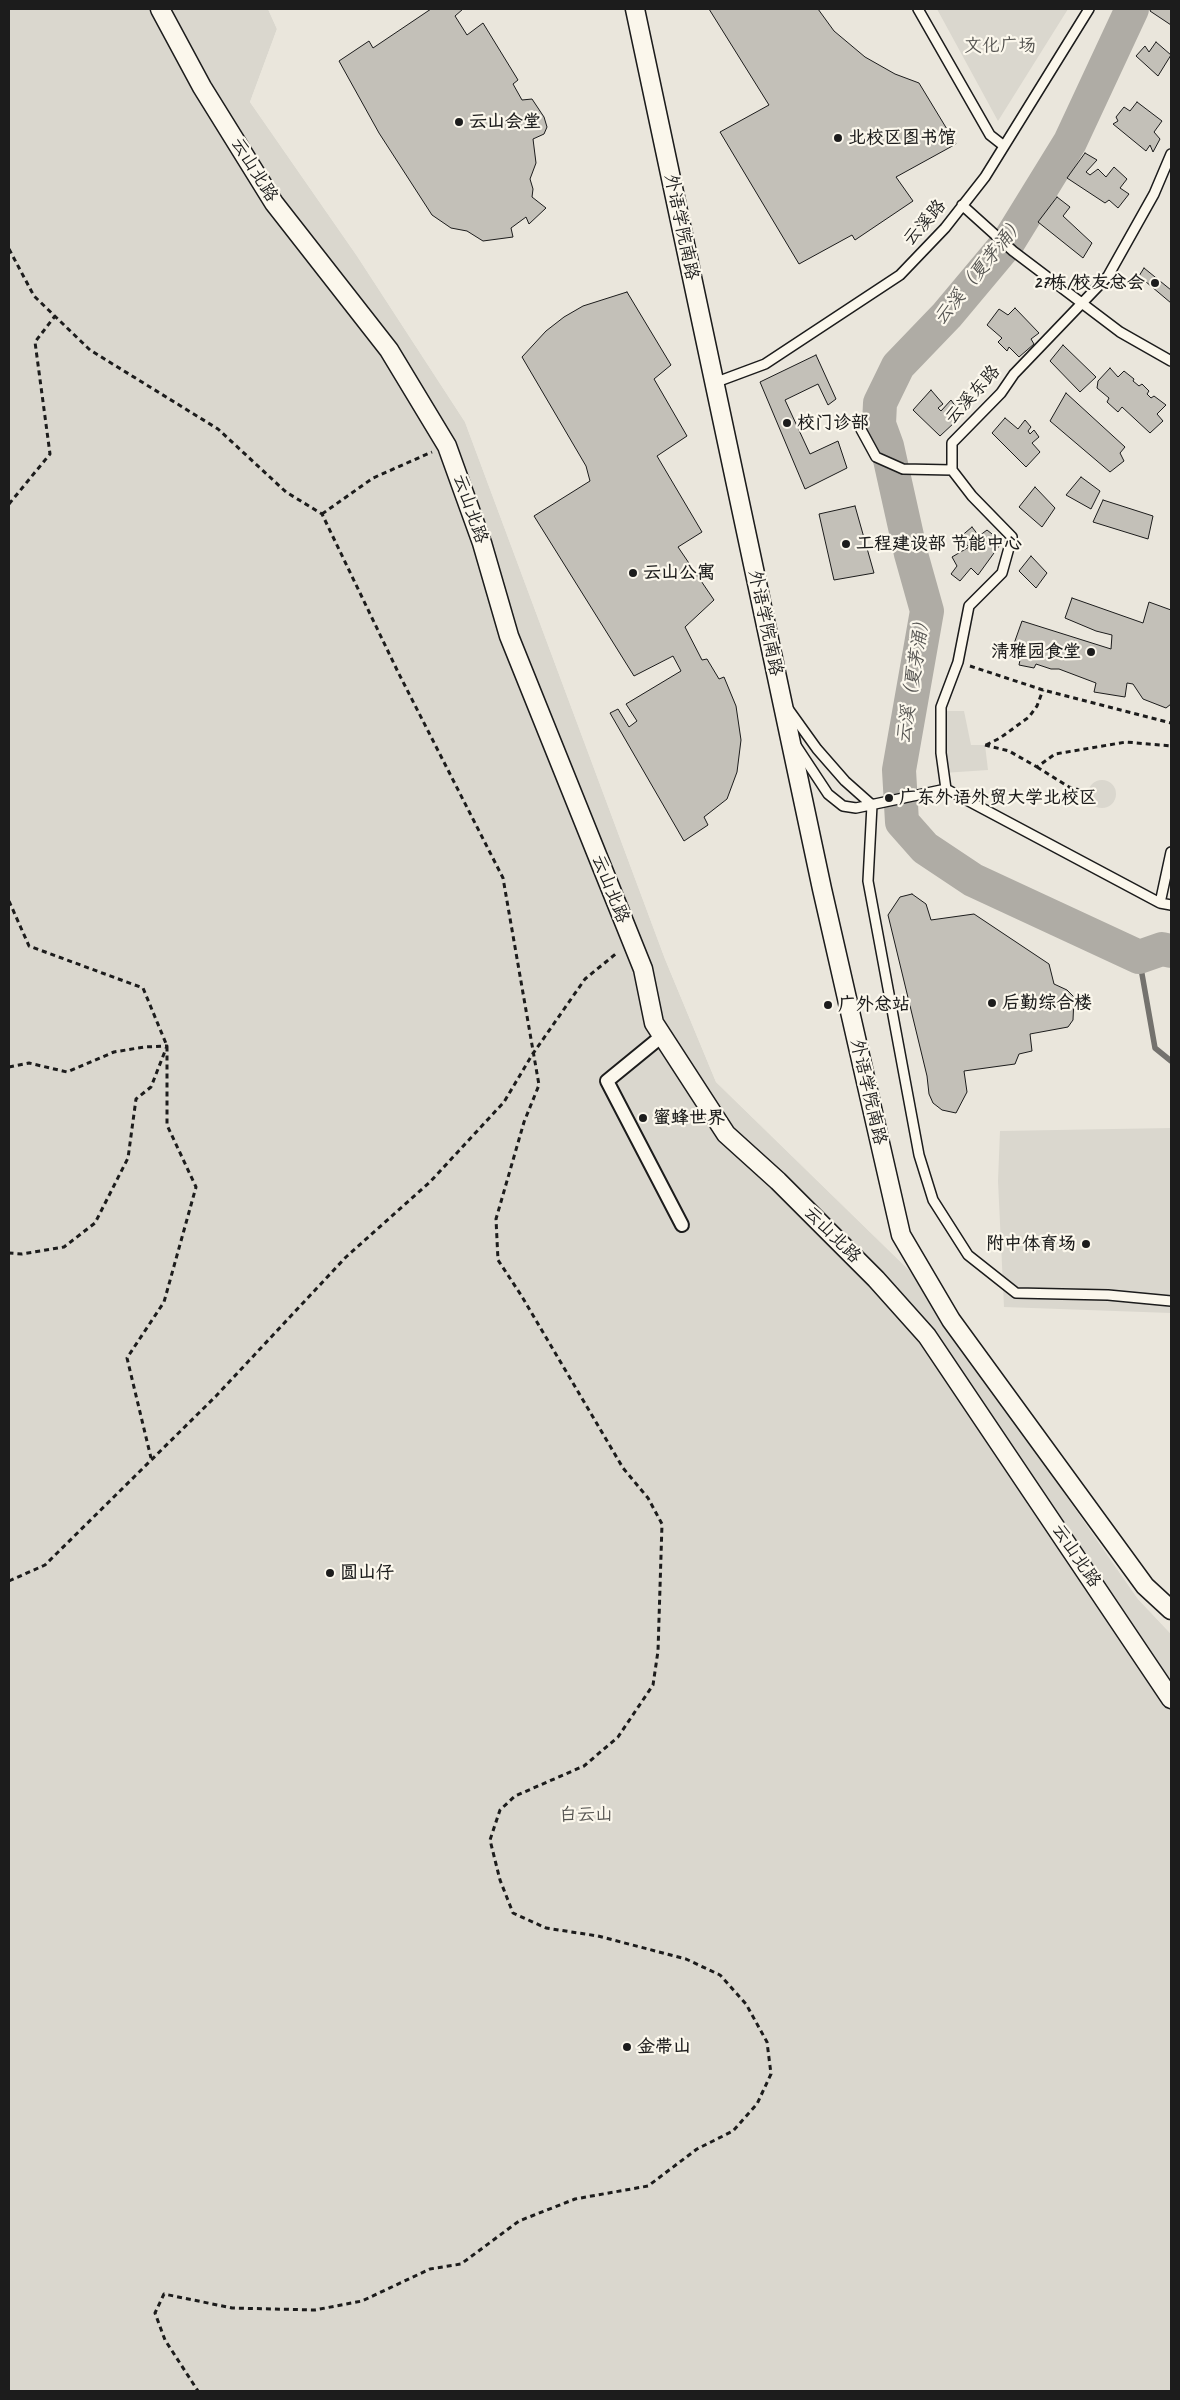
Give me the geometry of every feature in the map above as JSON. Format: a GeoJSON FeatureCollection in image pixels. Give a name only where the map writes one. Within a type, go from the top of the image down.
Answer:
{"type":"FeatureCollection","features":[{"type":"Feature","properties":{"kind":"street","name":"云山北路"},"geometry":{"type":"LineString","coordinates":[[160,9],[202,86],[274,203],[389,350],[447,446],[482,543],[509,636],[643,969],[654,1023],[726,1134],[778,1181],[876,1279],[927,1336],[1171,1699]]}},
{"type":"Feature","properties":{"kind":"street","name":"外语学院南路"},"geometry":{"type":"LineString","coordinates":[[636,9],[822,890],[901,1236],[951,1320],[1145,1586],[1171,1610]]}},
{"type":"Feature","properties":{"kind":"street"},"geometry":{"type":"LineString","coordinates":[[662,1036],[607,1081],[682,1225]]}},
{"type":"Feature","properties":{"kind":"street"},"geometry":{"type":"LineString","coordinates":[[927,1336],[951,1320]]}},
{"type":"Feature","properties":{"kind":"lane"},"geometry":{"type":"LineString","coordinates":[[918,9],[990,135],[1004,146]]}},
{"type":"Feature","properties":{"kind":"lane","name":"云溪路"},"geometry":{"type":"LineString","coordinates":[[714,383],[765,364],[900,275],[945,228],[984,177],[1089,9]]}},
{"type":"Feature","properties":{"kind":"lane","name":"云溪东路"},"geometry":{"type":"LineString","coordinates":[[952,470],[952,443],[1001,394],[1014,374],[1108,276],[1154,194],[1171,154]]}},
{"type":"Feature","properties":{"kind":"lane"},"geometry":{"type":"LineString","coordinates":[[962,205],[1013,251],[1082,304],[1120,332],[1171,361]]}},
{"type":"Feature","properties":{"kind":"lane"},"geometry":{"type":"LineString","coordinates":[[858,424],[876,457],[902,469],[952,470],[972,496],[1012,537],[1002,573],[969,606],[958,662],[941,707],[941,753],[946,789]]}},
{"type":"Feature","properties":{"kind":"lane"},"geometry":{"type":"LineString","coordinates":[[781,699],[817,749],[845,781],[872,805]]}},
{"type":"Feature","properties":{"kind":"lane"},"geometry":{"type":"LineString","coordinates":[[788,731],[828,794],[843,806],[856,808],[946,789],[1160,903],[1171,905]]}},
{"type":"Feature","properties":{"kind":"lane"},"geometry":{"type":"LineString","coordinates":[[872,805],[868,882],[919,1155],[933,1200],[968,1255],[1016,1293],[1108,1295],[1171,1301]]}},
{"type":"Feature","properties":{"kind":"lane"},"geometry":{"type":"LineString","coordinates":[[1160,903],[1171,852]]}},
{"type":"Feature","properties":{"kind":"path"},"geometry":{"type":"LineString","coordinates":[[9,249],[34,296],[90,350],[218,429],[286,492],[322,514],[398,672],[503,878],[532,1055],[539,1085],[524,1122],[496,1219],[498,1260],[522,1296],[623,1468],[648,1498],[662,1524],[658,1651],[653,1685],[618,1737],[584,1766],[515,1796],[500,1810],[490,1840],[500,1880],[514,1913],[546,1928],[598,1936],[677,1956],[720,1975],[746,2004],[767,2042],[771,2074],[756,2104],[733,2131],[697,2149],[648,2186],[575,2199],[519,2221],[461,2264],[430,2269],[362,2301],[315,2310],[232,2308],[164,2294],[155,2313],[165,2340],[198,2391]]}},
{"type":"Feature","properties":{"kind":"path"},"geometry":{"type":"LineString","coordinates":[[9,504],[50,454],[35,342],[55,316]]}},
{"type":"Feature","properties":{"kind":"path"},"geometry":{"type":"LineString","coordinates":[[322,514],[373,478],[447,446]]}},
{"type":"Feature","properties":{"kind":"path"},"geometry":{"type":"LineString","coordinates":[[958,662],[1043,690],[1171,723]]}},
{"type":"Feature","properties":{"kind":"path"},"geometry":{"type":"LineString","coordinates":[[1043,690],[1037,706],[1029,717],[1000,738],[985,745],[1009,751],[1069,787],[1087,792]]}},
{"type":"Feature","properties":{"kind":"path"},"geometry":{"type":"LineString","coordinates":[[1037,767],[1055,754],[1126,742],[1171,746]]}},
{"type":"Feature","properties":{"kind":"path"},"geometry":{"type":"LineString","coordinates":[[9,901],[29,946],[143,988],[168,1046],[166,1124],[196,1187],[164,1302],[127,1358],[151,1458]]}},
{"type":"Feature","properties":{"kind":"path"},"geometry":{"type":"LineString","coordinates":[[9,1579],[45,1565],[151,1458],[216,1396],[346,1258],[430,1182],[504,1102],[532,1055],[585,979],[632,941]]}},
{"type":"Feature","properties":{"kind":"path"},"geometry":{"type":"LineString","coordinates":[[9,1067],[29,1063],[67,1072],[114,1052],[144,1047],[168,1046]]}},
{"type":"Feature","properties":{"kind":"path"},"geometry":{"type":"LineString","coordinates":[[9,1253],[22,1254],[64,1247],[95,1223],[128,1158],[136,1099],[150,1086],[168,1046]]}},
{"type":"Feature","properties":{"kind":"shaded area","name":"广东外语外贸大学北校区"},"geometry":{"type":"Polygon","coordinates":[[[268,9],[1171,9],[1171,1634],[1138,1599],[910,1271],[716,1082],[665,959],[465,422],[357,256],[250,102],[277,29],[268,9]]]}},
{"type":"Feature","properties":{"kind":"green space","name":"白云山"},"geometry":{"type":"Polygon","coordinates":[[[9,9],[268,9],[277,29],[250,102],[357,256],[465,422],[665,959],[716,1082],[910,1271],[1138,1599],[1171,1634],[1171,2391],[9,2391],[9,9]]]}},
{"type":"Feature","properties":{"kind":"green space","name":"文化广场"},"geometry":{"type":"Polygon","coordinates":[[[937,9],[1068,9],[998,121],[937,9]]]}},
{"type":"Feature","properties":{"kind":"green space"},"geometry":{"type":"Polygon","coordinates":[[[941,711],[964,711],[971,745],[985,745],[988,770],[943,773],[941,711]]]}},
{"type":"Feature","properties":{"kind":"green space"},"geometry":{"type":"Polygon","coordinates":[[[1102,780],[1112,784],[1116,794],[1112,804],[1102,808],[1092,804],[1088,794],[1092,784],[1102,780]]]}},
{"type":"Feature","properties":{"kind":"green space","name":"附中体育场"},"geometry":{"type":"Polygon","coordinates":[[[1171,1128],[1171,1313],[1004,1307],[998,1181],[1000,1131],[1171,1128]]]}},
{"type":"Feature","properties":{"kind":"building","name":"云山会堂"},"geometry":{"type":"Polygon","coordinates":[[[431,9],[463,9],[455,16],[467,35],[483,23],[518,80],[513,84],[522,100],[532,99],[544,117],[547,127],[544,134],[533,139],[536,163],[530,179],[533,189],[532,197],[546,208],[529,224],[526,217],[511,228],[513,237],[483,241],[467,231],[451,228],[432,215],[379,133],[339,61],[369,41],[373,48],[431,9]]]}},
{"type":"Feature","properties":{"kind":"building","name":"北校区图书馆"},"geometry":{"type":"Polygon","coordinates":[[[709,9],[818,9],[834,31],[865,57],[895,74],[919,83],[956,144],[896,177],[913,201],[855,240],[852,235],[799,264],[720,132],[769,105],[709,9]]]}},
{"type":"Feature","properties":{"kind":"building"},"geometry":{"type":"Polygon","coordinates":[[[1151,9],[1171,9],[1171,25],[1150,11],[1151,9]]]}},
{"type":"Feature","properties":{"kind":"building"},"geometry":{"type":"Polygon","coordinates":[[[1156,42],[1171,55],[1158,76],[1136,56],[1145,46],[1149,52],[1156,42]]]}},
{"type":"Feature","properties":{"kind":"building"},"geometry":{"type":"Polygon","coordinates":[[[1137,102],[1162,121],[1154,132],[1160,139],[1153,152],[1150,145],[1146,151],[1113,124],[1118,121],[1116,117],[1124,107],[1130,111],[1137,102]]]}},
{"type":"Feature","properties":{"kind":"building"},"geometry":{"type":"Polygon","coordinates":[[[1085,153],[1097,160],[1086,172],[1090,175],[1098,169],[1106,177],[1114,167],[1127,179],[1120,188],[1129,194],[1118,208],[1109,200],[1105,203],[1067,178],[1085,153]]]}},
{"type":"Feature","properties":{"kind":"building"},"geometry":{"type":"Polygon","coordinates":[[[1057,197],[1070,207],[1063,216],[1092,243],[1083,258],[1038,222],[1057,197]]]}},
{"type":"Feature","properties":{"kind":"building","name":"27栋/校友总会"},"geometry":{"type":"Polygon","coordinates":[[[1144,268],[1171,290],[1171,303],[1139,276],[1144,268]]]}},
{"type":"Feature","properties":{"kind":"building","name":"云山公寓"},"geometry":{"type":"Polygon","coordinates":[[[627,292],[671,365],[654,379],[687,436],[657,456],[702,532],[678,547],[714,600],[685,627],[702,660],[707,659],[719,679],[724,677],[736,706],[741,740],[737,772],[727,799],[704,817],[708,825],[684,841],[610,713],[618,709],[629,727],[637,721],[626,704],[681,671],[673,656],[634,676],[534,516],[590,481],[586,466],[522,357],[546,331],[564,317],[583,306],[627,292]]]}},
{"type":"Feature","properties":{"kind":"building"},"geometry":{"type":"Polygon","coordinates":[[[1015,308],[1039,333],[1031,339],[1034,344],[1019,357],[1009,347],[1007,351],[998,342],[1002,338],[987,325],[999,309],[1008,315],[1015,308]]]}},
{"type":"Feature","properties":{"kind":"building"},"geometry":{"type":"Polygon","coordinates":[[[1063,345],[1096,377],[1080,392],[1050,361],[1063,345]]]}},
{"type":"Feature","properties":{"kind":"building","name":"校门诊部"},"geometry":{"type":"Polygon","coordinates":[[[816,355],[836,399],[828,405],[818,384],[785,400],[810,454],[838,441],[847,468],[805,489],[760,382],[816,355]]]}},
{"type":"Feature","properties":{"kind":"building"},"geometry":{"type":"Polygon","coordinates":[[[1110,368],[1118,377],[1124,371],[1139,386],[1142,384],[1149,391],[1147,394],[1151,398],[1154,396],[1166,405],[1157,414],[1163,421],[1150,433],[1122,407],[1118,412],[1107,402],[1109,398],[1097,388],[1098,381],[1110,368]]]}},
{"type":"Feature","properties":{"kind":"building"},"geometry":{"type":"Polygon","coordinates":[[[931,390],[943,404],[938,408],[941,411],[951,400],[958,410],[951,417],[955,422],[940,436],[913,410],[931,390]]]}},
{"type":"Feature","properties":{"kind":"building"},"geometry":{"type":"Polygon","coordinates":[[[1066,393],[1125,447],[1120,453],[1124,461],[1110,472],[1050,421],[1066,393]]]}},
{"type":"Feature","properties":{"kind":"building"},"geometry":{"type":"Polygon","coordinates":[[[1005,418],[1018,429],[1025,420],[1031,427],[1028,431],[1030,434],[1034,430],[1039,437],[1032,443],[1040,452],[1026,467],[992,433],[1005,418]]]}},
{"type":"Feature","properties":{"kind":"building"},"geometry":{"type":"Polygon","coordinates":[[[1081,477],[1100,491],[1091,509],[1066,495],[1081,477]]]}},
{"type":"Feature","properties":{"kind":"building"},"geometry":{"type":"Polygon","coordinates":[[[1035,487],[1055,508],[1042,527],[1019,507],[1035,487]]]}},
{"type":"Feature","properties":{"kind":"building"},"geometry":{"type":"Polygon","coordinates":[[[1103,500],[1153,516],[1148,539],[1093,522],[1103,500]]]}},
{"type":"Feature","properties":{"kind":"building","name":"工程建设部 节能中心"},"geometry":{"type":"Polygon","coordinates":[[[855,506],[874,573],[834,580],[819,514],[855,506]]]}},
{"type":"Feature","properties":{"kind":"building"},"geometry":{"type":"Polygon","coordinates":[[[972,527],[979,536],[987,530],[1002,542],[978,575],[971,568],[960,581],[951,574],[957,566],[952,557],[969,547],[959,538],[972,527]]]}},
{"type":"Feature","properties":{"kind":"building"},"geometry":{"type":"Polygon","coordinates":[[[1031,556],[1047,573],[1036,588],[1019,571],[1031,556]]]}},
{"type":"Feature","properties":{"kind":"building","name":"清雅园食堂"},"geometry":{"type":"Polygon","coordinates":[[[1072,598],[1143,623],[1149,602],[1171,610],[1171,704],[1166,708],[1143,699],[1133,684],[1127,683],[1125,697],[1094,692],[1096,683],[1059,669],[1051,669],[1036,664],[1034,668],[1019,665],[1020,660],[1010,655],[1022,621],[1111,649],[1112,635],[1096,631],[1065,618],[1072,598]]]}},
{"type":"Feature","properties":{"kind":"building","name":"后勤综合楼"},"geometry":{"type":"Polygon","coordinates":[[[912,894],[926,904],[931,920],[974,914],[1049,964],[1054,984],[1067,990],[1074,997],[1073,1020],[1068,1027],[1030,1034],[1032,1051],[1019,1054],[1015,1064],[964,1071],[967,1092],[956,1113],[942,1110],[933,1103],[929,1094],[927,1076],[888,915],[900,897],[912,894]]]}},
{"type":"Feature","properties":{"kind":"waterway","name":"云溪（夏茅涌）"},"geometry":{"type":"LineString","coordinates":[[1132,9],[1070,142],[1009,241],[947,315],[898,366],[880,403],[879,424],[887,446],[911,554],[927,611],[899,770],[902,822],[925,848],[973,880],[1139,957],[1162,949],[1171,951]]}},
{"type":"Feature","properties":{"kind":"waterway"},"geometry":{"type":"LineString","coordinates":[[1139,957],[1155,1048],[1171,1061]]}},
{"type":"Feature","properties":{"kind":"place","name":"云山会堂"},"geometry":{"type":"Point","coordinates":[459,122]}},
{"type":"Feature","properties":{"kind":"place","name":"北校区图书馆"},"geometry":{"type":"Point","coordinates":[838,138]}},
{"type":"Feature","properties":{"kind":"place","name":"27栋/校友总会"},"geometry":{"type":"Point","coordinates":[1155,283]}},
{"type":"Feature","properties":{"kind":"place","name":"校门诊部"},"geometry":{"type":"Point","coordinates":[787,423]}},
{"type":"Feature","properties":{"kind":"place","name":"工程建设部 节能中心"},"geometry":{"type":"Point","coordinates":[846,544]}},
{"type":"Feature","properties":{"kind":"place","name":"云山公寓"},"geometry":{"type":"Point","coordinates":[633,573]}},
{"type":"Feature","properties":{"kind":"place","name":"清雅园食堂"},"geometry":{"type":"Point","coordinates":[1091,652]}},
{"type":"Feature","properties":{"kind":"place","name":"广东外语外贸大学北校区"},"geometry":{"type":"Point","coordinates":[889,798]}},
{"type":"Feature","properties":{"kind":"place","name":"后勤综合楼"},"geometry":{"type":"Point","coordinates":[992,1003]}},
{"type":"Feature","properties":{"kind":"place","name":"广外总站"},"geometry":{"type":"Point","coordinates":[828,1005]}},
{"type":"Feature","properties":{"kind":"place","name":"蜜蜂世界"},"geometry":{"type":"Point","coordinates":[643,1118]}},
{"type":"Feature","properties":{"kind":"place","name":"附中体育场"},"geometry":{"type":"Point","coordinates":[1086,1244]}},
{"type":"Feature","properties":{"kind":"place","name":"圆山仔"},"geometry":{"type":"Point","coordinates":[330,1573]}},
{"type":"Feature","properties":{"kind":"place","name":"金带山"},"geometry":{"type":"Point","coordinates":[627,2047]}}]}
